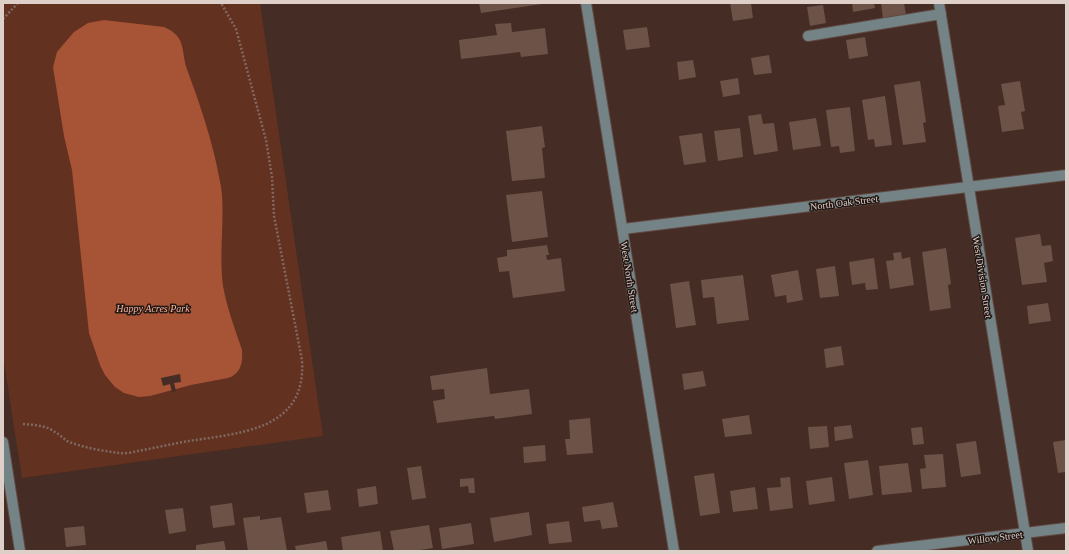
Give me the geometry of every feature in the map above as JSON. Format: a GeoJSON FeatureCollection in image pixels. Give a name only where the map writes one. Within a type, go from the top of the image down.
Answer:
{"type":"FeatureCollection","features":[{"type":"Feature","properties":{"kind":"street","name":"West North Street"},"geometry":{"type":"LineString","coordinates":[[586,3],[674,551]]}},
{"type":"Feature","properties":{"kind":"street","name":"West Division Street"},"geometry":{"type":"LineString","coordinates":[[939,3],[1028,551]]}},
{"type":"Feature","properties":{"kind":"street"},"geometry":{"type":"LineString","coordinates":[[808,36],[941,14]]}},
{"type":"Feature","properties":{"kind":"street","name":"North Oak Street"},"geometry":{"type":"LineString","coordinates":[[623,229],[1066,175]]}},
{"type":"Feature","properties":{"kind":"street"},"geometry":{"type":"LineString","coordinates":[[3,442],[20,551]]}},
{"type":"Feature","properties":{"kind":"street","name":"Willow Street"},"geometry":{"type":"LineString","coordinates":[[877,551],[1066,528]]}},
{"type":"Feature","properties":{"kind":"path"},"geometry":{"type":"LineString","coordinates":[[3,18],[18,3]]}},
{"type":"Feature","properties":{"kind":"path"},"geometry":{"type":"LineString","coordinates":[[23,424],[42,426],[55,432],[70,442],[94,449],[123,454],[244,432],[280,417],[294,402],[302,373],[302,360],[274,216],[272,178],[268,149],[236,29],[221,3]]}},
{"type":"Feature","properties":{"kind":"green space","name":"Happy Acres Park"},"geometry":{"type":"Polygon","coordinates":[[[3,3],[260,3],[323,436],[22,478],[3,356],[3,3]]]}},
{"type":"Feature","properties":{"kind":"shaded area"},"geometry":{"type":"Polygon","coordinates":[[[104,20],[164,27],[177,35],[180,40],[186,65],[210,139],[222,191],[221,263],[223,286],[242,350],[241,363],[238,371],[236,374],[228,378],[191,385],[150,396],[139,397],[124,393],[115,387],[105,375],[100,365],[89,333],[72,170],[64,136],[53,67],[57,52],[74,32],[88,23],[104,20]]]}},
{"type":"Feature","properties":{"kind":"pier"},"geometry":{"type":"Polygon","coordinates":[[[180,374],[181,382],[174,383],[176,391],[172,392],[170,384],[163,386],[161,378],[180,374]]]}},
{"type":"Feature","properties":{"kind":"building"},"geometry":{"type":"Polygon","coordinates":[[[479,3],[542,3],[542,4],[481,13],[479,3]]]}},
{"type":"Feature","properties":{"kind":"building"},"geometry":{"type":"Polygon","coordinates":[[[730,3],[751,3],[753,18],[733,21],[730,3]]]}},
{"type":"Feature","properties":{"kind":"building"},"geometry":{"type":"Polygon","coordinates":[[[852,3],[874,3],[875,8],[853,12],[852,3]]]}},
{"type":"Feature","properties":{"kind":"building"},"geometry":{"type":"Polygon","coordinates":[[[881,3],[904,3],[906,15],[883,19],[881,3]]]}},
{"type":"Feature","properties":{"kind":"building"},"geometry":{"type":"Polygon","coordinates":[[[823,5],[826,23],[810,26],[807,7],[823,5]]]}},
{"type":"Feature","properties":{"kind":"building"},"geometry":{"type":"Polygon","coordinates":[[[511,23],[512,32],[545,28],[548,54],[521,57],[520,52],[461,59],[459,40],[497,35],[495,24],[511,23]]]}},
{"type":"Feature","properties":{"kind":"building"},"geometry":{"type":"Polygon","coordinates":[[[647,27],[650,47],[626,50],[623,30],[647,27]]]}},
{"type":"Feature","properties":{"kind":"building"},"geometry":{"type":"Polygon","coordinates":[[[865,37],[868,56],[849,59],[846,40],[865,37]]]}},
{"type":"Feature","properties":{"kind":"building"},"geometry":{"type":"Polygon","coordinates":[[[769,55],[772,73],[754,75],[751,58],[769,55]]]}},
{"type":"Feature","properties":{"kind":"building"},"geometry":{"type":"Polygon","coordinates":[[[693,60],[696,77],[679,80],[677,62],[693,60]]]}},
{"type":"Feature","properties":{"kind":"building"},"geometry":{"type":"Polygon","coordinates":[[[738,78],[740,94],[723,97],[720,81],[738,78]]]}},
{"type":"Feature","properties":{"kind":"building"},"geometry":{"type":"Polygon","coordinates":[[[920,81],[926,122],[923,123],[926,142],[903,145],[894,85],[920,81]]]}},
{"type":"Feature","properties":{"kind":"building"},"geometry":{"type":"Polygon","coordinates":[[[1020,81],[1025,111],[1021,112],[1024,129],[1002,132],[998,106],[1005,105],[1001,84],[1020,81]]]}},
{"type":"Feature","properties":{"kind":"building"},"geometry":{"type":"Polygon","coordinates":[[[885,96],[892,145],[875,147],[874,139],[868,140],[862,100],[885,96]]]}},
{"type":"Feature","properties":{"kind":"building"},"geometry":{"type":"Polygon","coordinates":[[[850,107],[855,151],[840,153],[839,146],[831,147],[826,110],[850,107]]]}},
{"type":"Feature","properties":{"kind":"building"},"geometry":{"type":"Polygon","coordinates":[[[761,114],[763,124],[774,123],[778,151],[754,155],[748,116],[761,114]]]}},
{"type":"Feature","properties":{"kind":"building"},"geometry":{"type":"Polygon","coordinates":[[[816,118],[821,146],[793,150],[789,122],[816,118]]]}},
{"type":"Feature","properties":{"kind":"building"},"geometry":{"type":"Polygon","coordinates":[[[542,126],[545,147],[542,148],[545,178],[512,181],[506,131],[542,126]]]}},
{"type":"Feature","properties":{"kind":"building"},"geometry":{"type":"Polygon","coordinates":[[[740,128],[743,157],[718,161],[714,131],[740,128]]]}},
{"type":"Feature","properties":{"kind":"building"},"geometry":{"type":"Polygon","coordinates":[[[702,133],[706,162],[684,165],[679,136],[702,133]]]}},
{"type":"Feature","properties":{"kind":"building"},"geometry":{"type":"Polygon","coordinates":[[[542,191],[548,237],[512,242],[506,195],[542,191]]]}},
{"type":"Feature","properties":{"kind":"building"},"geometry":{"type":"Polygon","coordinates":[[[1040,234],[1042,246],[1051,245],[1053,261],[1044,263],[1047,282],[1022,285],[1015,238],[1040,234]]]}},
{"type":"Feature","properties":{"kind":"building"},"geometry":{"type":"Polygon","coordinates":[[[547,245],[549,255],[546,255],[547,260],[561,258],[565,291],[513,298],[509,271],[499,272],[497,258],[507,256],[507,250],[547,245]]]}},
{"type":"Feature","properties":{"kind":"building"},"geometry":{"type":"Polygon","coordinates":[[[946,248],[951,284],[948,285],[951,308],[930,311],[922,252],[946,248]]]}},
{"type":"Feature","properties":{"kind":"building"},"geometry":{"type":"Polygon","coordinates":[[[901,252],[902,259],[910,257],[914,285],[890,289],[886,261],[894,260],[893,253],[901,252]]]}},
{"type":"Feature","properties":{"kind":"building"},"geometry":{"type":"Polygon","coordinates":[[[874,258],[878,289],[866,290],[865,283],[852,285],[849,262],[874,258]]]}},
{"type":"Feature","properties":{"kind":"building"},"geometry":{"type":"Polygon","coordinates":[[[835,266],[839,296],[820,298],[816,269],[835,266]]]}},
{"type":"Feature","properties":{"kind":"building"},"geometry":{"type":"Polygon","coordinates":[[[798,270],[803,300],[787,303],[786,295],[775,297],[771,275],[798,270]]]}},
{"type":"Feature","properties":{"kind":"building"},"geometry":{"type":"Polygon","coordinates":[[[743,275],[749,320],[717,324],[714,297],[703,298],[701,280],[743,275]]]}},
{"type":"Feature","properties":{"kind":"building"},"geometry":{"type":"Polygon","coordinates":[[[689,281],[696,325],[676,328],[670,284],[689,281]]]}},
{"type":"Feature","properties":{"kind":"building"},"geometry":{"type":"Polygon","coordinates":[[[1048,303],[1051,321],[1029,324],[1027,306],[1048,303]]]}},
{"type":"Feature","properties":{"kind":"building"},"geometry":{"type":"Polygon","coordinates":[[[841,346],[844,365],[826,368],[824,349],[841,346]]]}},
{"type":"Feature","properties":{"kind":"building"},"geometry":{"type":"Polygon","coordinates":[[[487,368],[490,394],[529,389],[532,414],[495,419],[494,416],[437,423],[433,401],[445,399],[444,389],[432,390],[430,376],[487,368]]]}},
{"type":"Feature","properties":{"kind":"building"},"geometry":{"type":"Polygon","coordinates":[[[703,371],[706,386],[684,390],[682,374],[703,371]]]}},
{"type":"Feature","properties":{"kind":"building"},"geometry":{"type":"Polygon","coordinates":[[[749,415],[752,434],[725,437],[722,419],[749,415]]]}},
{"type":"Feature","properties":{"kind":"building"},"geometry":{"type":"Polygon","coordinates":[[[590,418],[593,453],[567,455],[565,439],[570,439],[569,420],[590,418]]]}},
{"type":"Feature","properties":{"kind":"building"},"geometry":{"type":"Polygon","coordinates":[[[851,425],[853,438],[835,441],[834,427],[851,425]]]}},
{"type":"Feature","properties":{"kind":"building"},"geometry":{"type":"Polygon","coordinates":[[[827,426],[829,447],[810,449],[808,427],[827,426]]]}},
{"type":"Feature","properties":{"kind":"building"},"geometry":{"type":"Polygon","coordinates":[[[922,427],[924,444],[913,445],[911,428],[922,427]]]}},
{"type":"Feature","properties":{"kind":"building"},"geometry":{"type":"Polygon","coordinates":[[[1066,440],[1066,472],[1058,473],[1053,442],[1066,440]]]}},
{"type":"Feature","properties":{"kind":"building"},"geometry":{"type":"Polygon","coordinates":[[[976,441],[981,474],[961,477],[956,444],[976,441]]]}},
{"type":"Feature","properties":{"kind":"building"},"geometry":{"type":"Polygon","coordinates":[[[545,445],[546,461],[524,463],[523,447],[545,445]]]}},
{"type":"Feature","properties":{"kind":"building"},"geometry":{"type":"Polygon","coordinates":[[[943,454],[946,487],[922,489],[920,469],[926,468],[924,455],[943,454]]]}},
{"type":"Feature","properties":{"kind":"building"},"geometry":{"type":"Polygon","coordinates":[[[868,460],[873,495],[849,499],[844,463],[868,460]]]}},
{"type":"Feature","properties":{"kind":"building"},"geometry":{"type":"Polygon","coordinates":[[[908,463],[912,492],[882,495],[879,466],[908,463]]]}},
{"type":"Feature","properties":{"kind":"building"},"geometry":{"type":"Polygon","coordinates":[[[421,466],[426,498],[412,500],[407,468],[421,466]]]}},
{"type":"Feature","properties":{"kind":"building"},"geometry":{"type":"Polygon","coordinates":[[[714,473],[720,513],[700,516],[694,476],[714,473]]]}},
{"type":"Feature","properties":{"kind":"building"},"geometry":{"type":"Polygon","coordinates":[[[790,477],[793,508],[770,511],[767,488],[781,487],[780,478],[790,477]]]}},
{"type":"Feature","properties":{"kind":"building"},"geometry":{"type":"Polygon","coordinates":[[[832,477],[835,501],[809,505],[806,481],[832,477]]]}},
{"type":"Feature","properties":{"kind":"building"},"geometry":{"type":"Polygon","coordinates":[[[474,478],[475,493],[469,493],[468,486],[460,487],[460,479],[474,478]]]}},
{"type":"Feature","properties":{"kind":"building"},"geometry":{"type":"Polygon","coordinates":[[[376,486],[378,504],[359,507],[357,489],[376,486]]]}},
{"type":"Feature","properties":{"kind":"building"},"geometry":{"type":"Polygon","coordinates":[[[755,487],[758,509],[733,512],[730,491],[755,487]]]}},
{"type":"Feature","properties":{"kind":"building"},"geometry":{"type":"Polygon","coordinates":[[[328,490],[331,510],[307,513],[304,493],[328,490]]]}},
{"type":"Feature","properties":{"kind":"building"},"geometry":{"type":"Polygon","coordinates":[[[613,502],[618,527],[602,529],[600,520],[584,522],[582,507],[613,502]]]}},
{"type":"Feature","properties":{"kind":"building"},"geometry":{"type":"Polygon","coordinates":[[[232,503],[235,525],[213,528],[210,506],[232,503]]]}},
{"type":"Feature","properties":{"kind":"building"},"geometry":{"type":"Polygon","coordinates":[[[183,508],[186,531],[169,534],[165,510],[183,508]]]}},
{"type":"Feature","properties":{"kind":"building"},"geometry":{"type":"Polygon","coordinates":[[[529,512],[532,535],[494,542],[490,518],[529,512]]]}},
{"type":"Feature","properties":{"kind":"building"},"geometry":{"type":"Polygon","coordinates":[[[260,516],[260,520],[281,517],[287,551],[248,551],[243,518],[260,516]]]}},
{"type":"Feature","properties":{"kind":"building"},"geometry":{"type":"Polygon","coordinates":[[[569,521],[572,542],[549,544],[546,524],[569,521]]]}},
{"type":"Feature","properties":{"kind":"building"},"geometry":{"type":"Polygon","coordinates":[[[471,523],[474,544],[442,549],[439,528],[471,523]]]}},
{"type":"Feature","properties":{"kind":"building"},"geometry":{"type":"Polygon","coordinates":[[[429,525],[433,548],[414,551],[394,551],[390,531],[429,525]]]}},
{"type":"Feature","properties":{"kind":"building"},"geometry":{"type":"Polygon","coordinates":[[[84,526],[86,545],[66,547],[64,528],[84,526]]]}},
{"type":"Feature","properties":{"kind":"building"},"geometry":{"type":"Polygon","coordinates":[[[380,531],[383,551],[343,551],[341,537],[380,531]]]}},
{"type":"Feature","properties":{"kind":"building"},"geometry":{"type":"Polygon","coordinates":[[[224,541],[226,551],[196,551],[196,545],[224,541]]]}},
{"type":"Feature","properties":{"kind":"building"},"geometry":{"type":"Polygon","coordinates":[[[326,541],[328,551],[296,551],[295,546],[326,541]]]}}]}
